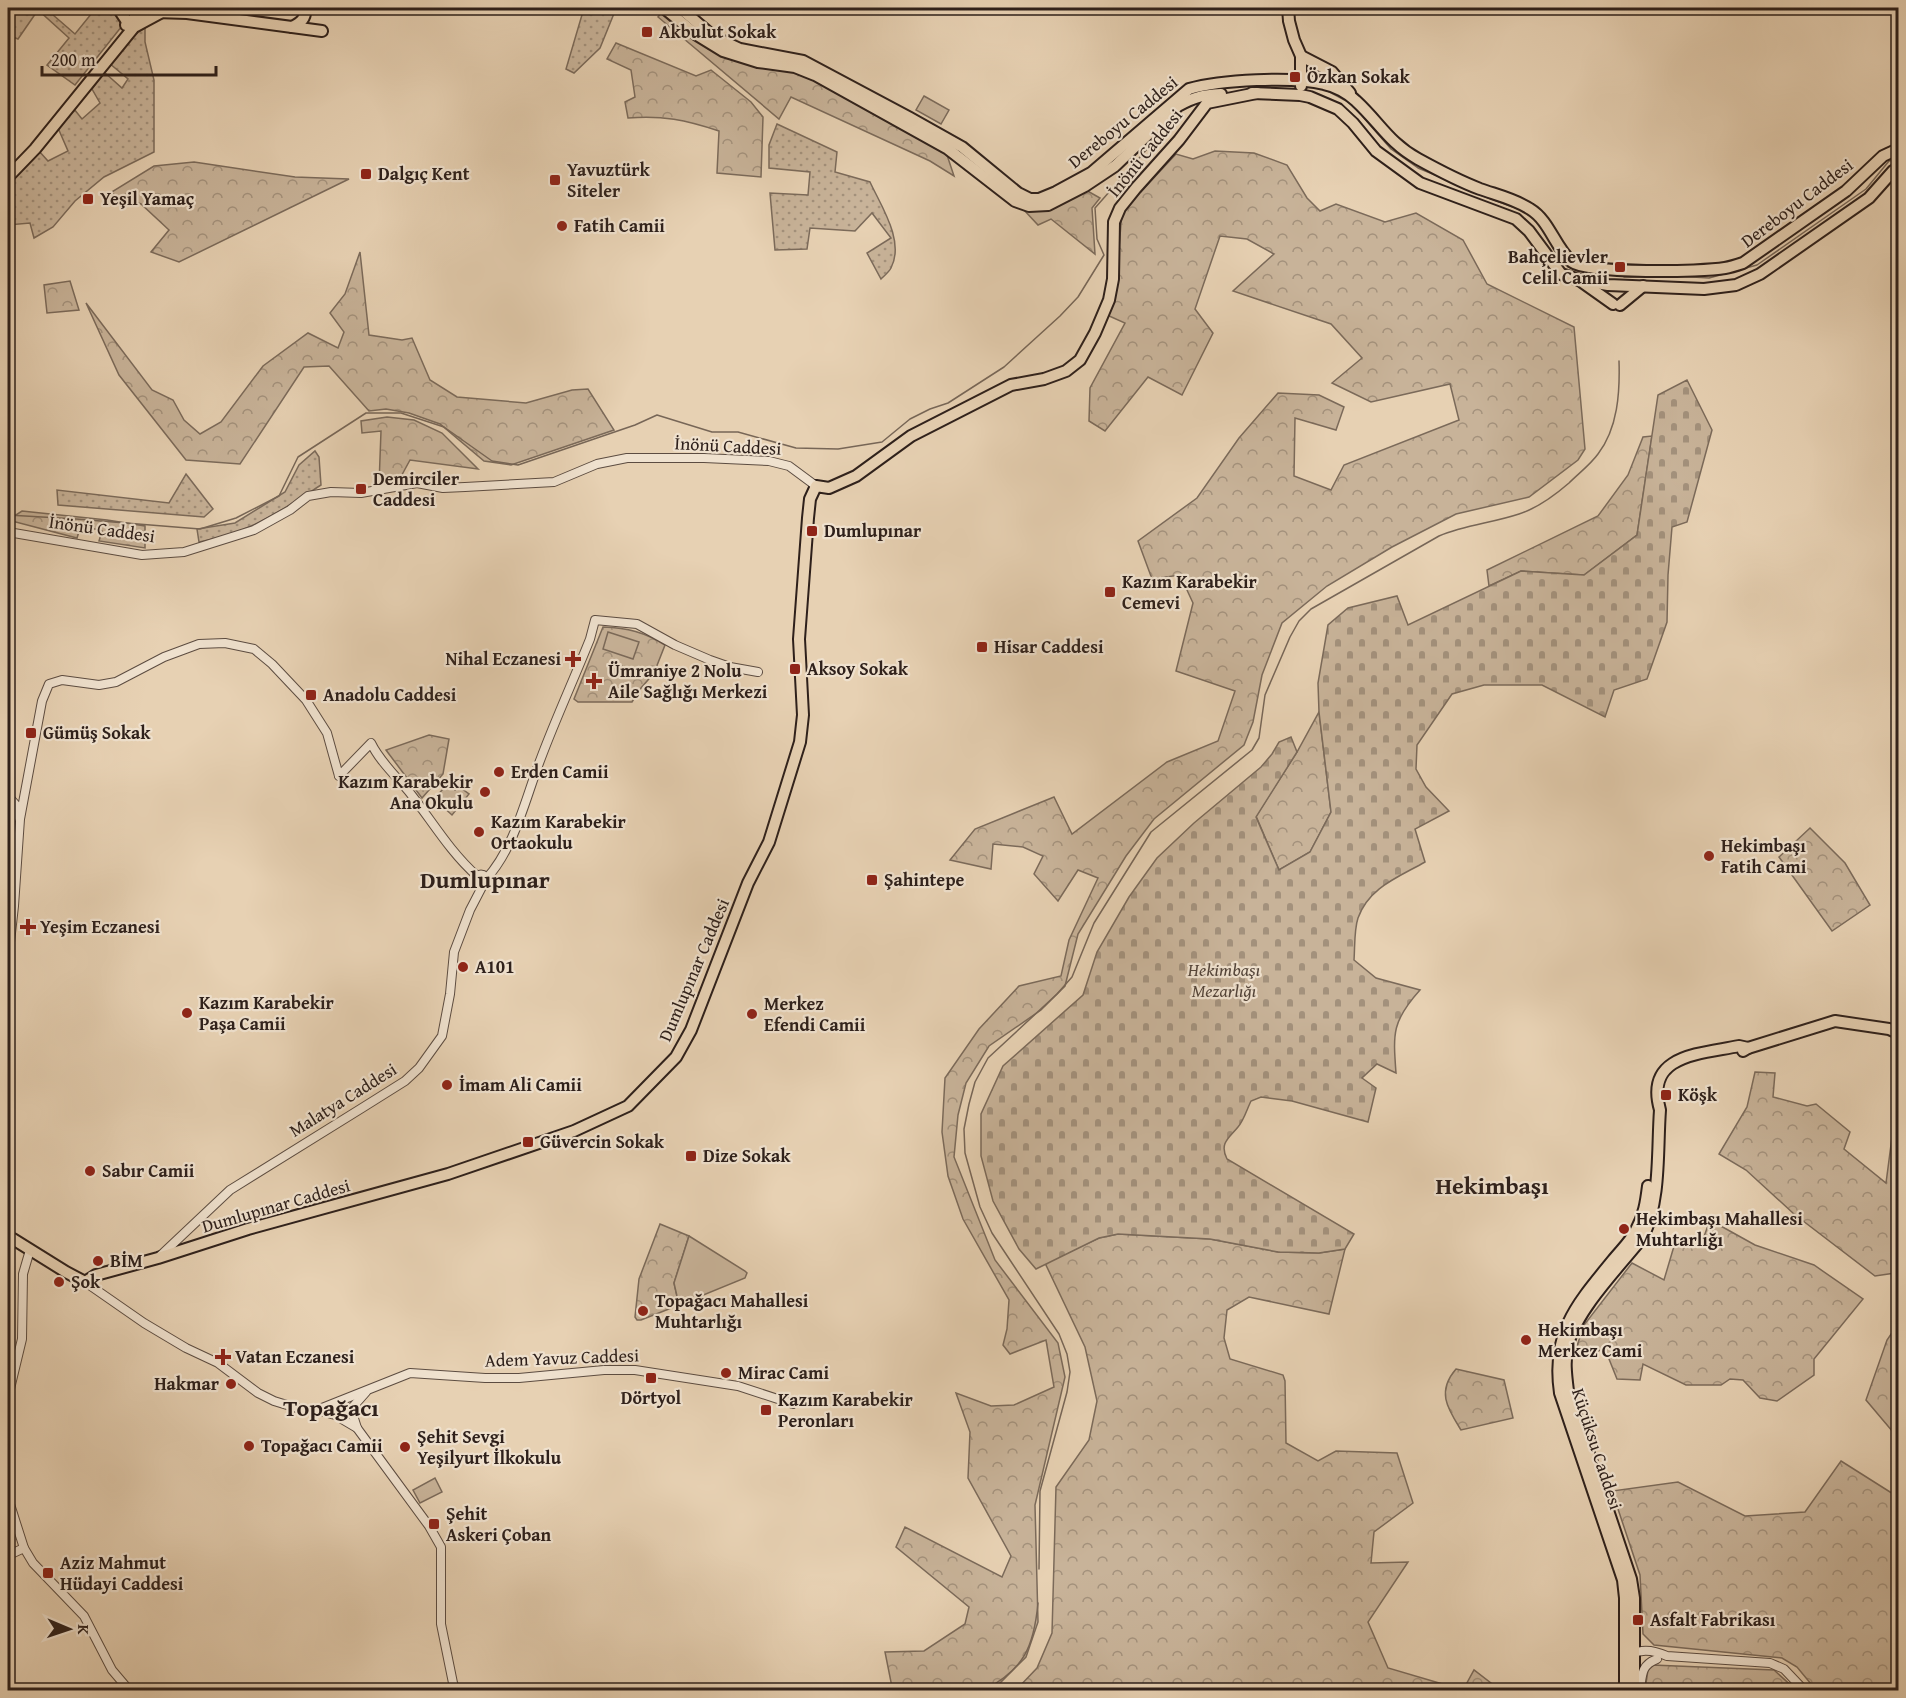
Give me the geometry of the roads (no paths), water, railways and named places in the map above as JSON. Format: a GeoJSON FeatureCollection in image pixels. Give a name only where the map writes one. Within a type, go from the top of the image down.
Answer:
{"type":"FeatureCollection","features":[{"type":"Feature","properties":{"kind":"main road"},"geometry":{"type":"LineString","coordinates":[[118,8],[128,23]]}},
{"type":"Feature","properties":{"kind":"main road","name":"Dereboyu Caddesi"},"geometry":{"type":"LineString","coordinates":[[664,8],[697,35],[723,51],[758,62],[795,67],[824,80],[948,149],[1015,201],[1029,206],[1048,205],[1085,186],[1115,166],[1179,106],[1201,95],[1257,93],[1305,96],[1338,109],[1376,151],[1420,183],[1516,219],[1529,231],[1561,274],[1579,280],[1614,285],[1704,290],[1722,288],[1749,280],[1869,198],[1893,171],[1899,168]]}},
{"type":"Feature","properties":{"kind":"main road","name":"Dereboyu Caddesi"},"geometry":{"type":"LineString","coordinates":[[680,8],[714,37],[758,54],[803,61],[910,118],[962,147],[1018,193],[1030,199],[1039,199],[1056,192],[1091,173],[1189,89],[1211,84],[1302,80],[1314,82],[1338,89],[1355,100],[1398,147],[1420,160],[1479,189],[1533,210],[1573,263],[1593,268],[1705,270],[1727,268],[1743,263],[1846,191],[1883,156],[1899,148]]}},
{"type":"Feature","properties":{"kind":"main road"},"geometry":{"type":"LineString","coordinates":[[1288,8],[1291,30],[1301,56],[1305,96]]}},
{"type":"Feature","properties":{"kind":"main road"},"geometry":{"type":"LineString","coordinates":[[8,177],[35,149],[134,27],[158,10]]}},
{"type":"Feature","properties":{"kind":"main road"},"geometry":{"type":"LineString","coordinates":[[8,169],[54,120],[128,23],[158,10],[322,31],[314,27],[306,12]]}},
{"type":"Feature","properties":{"kind":"main road"},"geometry":{"type":"LineString","coordinates":[[292,27],[302,22],[306,12]]}},
{"type":"Feature","properties":{"kind":"main road"},"geometry":{"type":"LineString","coordinates":[[1301,56],[1332,72],[1355,100]]}},
{"type":"Feature","properties":{"kind":"main road"},"geometry":{"type":"LineString","coordinates":[[1305,96],[1314,82],[1313,62]]}},
{"type":"Feature","properties":{"kind":"main road"},"geometry":{"type":"LineString","coordinates":[[1179,140],[1201,95],[1211,84]]}},
{"type":"Feature","properties":{"kind":"main road","name":"İnönü Caddesi"},"geometry":{"type":"LineString","coordinates":[[816,486],[829,488],[856,476],[910,436],[1011,385],[1044,379],[1066,371],[1080,360],[1109,300],[1113,279],[1114,222],[1120,208],[1179,140],[1207,103],[1257,93]]}},
{"type":"Feature","properties":{"kind":"main road"},"geometry":{"type":"LineString","coordinates":[[1179,106],[1186,106],[1190,117]]}},
{"type":"Feature","properties":{"kind":"main road"},"geometry":{"type":"LineString","coordinates":[[1614,285],[1623,281],[1623,275],[1615,269]]}},
{"type":"Feature","properties":{"kind":"main road"},"geometry":{"type":"LineString","coordinates":[[1579,280],[1616,304],[1643,286]]}},
{"type":"Feature","properties":{"kind":"main road","name":"Dumlupınar Caddesi"},"geometry":{"type":"LineString","coordinates":[[86,1282],[96,1275],[248,1229],[448,1174],[574,1131],[628,1106],[676,1057],[691,1030],[748,883],[769,842],[800,742],[803,715],[799,639],[810,499],[816,486]]}},
{"type":"Feature","properties":{"kind":"main road","name":"Küçüksu Caddesi"},"geometry":{"type":"LineString","coordinates":[[1634,1690],[1629,1654],[1634,1632],[1631,1579],[1588,1462],[1561,1371],[1571,1328],[1636,1232],[1649,1207],[1660,1110],[1658,1102],[1660,1077],[1676,1059],[1739,1046],[1748,1048],[1835,1021],[1861,1024],[1899,1033]]}},
{"type":"Feature","properties":{"kind":"main road"},"geometry":{"type":"LineString","coordinates":[[9,1237],[86,1282]]}},
{"type":"Feature","properties":{"kind":"main road","name":"Küçüksu Caddesi"},"geometry":{"type":"LineString","coordinates":[[1603,1505],[1623,1580],[1625,1609],[1629,1615],[1629,1654],[1625,1690]]}},
{"type":"Feature","properties":{"kind":"street","name":"İnönü Caddesi"},"geometry":{"type":"LineString","coordinates":[[8,532],[142,555],[184,552],[254,530],[291,510],[308,496],[331,492],[361,492],[417,483],[443,488],[554,482],[597,464],[627,458],[769,461],[789,466],[816,486]]}},
{"type":"Feature","properties":{"kind":"street","name":"Malatya Caddesi"},"geometry":{"type":"LineString","coordinates":[[158,1258],[230,1190],[405,1081],[419,1068],[442,1036],[450,994],[454,952],[470,910],[484,882],[492,873],[514,834],[540,759],[590,639],[595,620],[637,624],[675,645],[710,660],[730,667],[758,672]]}},
{"type":"Feature","properties":{"kind":"street"},"geometry":{"type":"LineString","coordinates":[[8,960],[20,819],[42,700],[49,684],[62,680],[99,685],[116,682],[164,657],[199,644],[225,643],[254,649],[272,664],[306,700],[325,730],[339,776],[371,742],[392,774],[408,790],[461,862],[477,876],[482,875],[484,882]]}},
{"type":"Feature","properties":{"kind":"street"},"geometry":{"type":"LineString","coordinates":[[8,796],[16,805],[20,819]]}},
{"type":"Feature","properties":{"kind":"street"},"geometry":{"type":"LineString","coordinates":[[8,1397],[22,1339],[23,1274],[30,1250]]}},
{"type":"Feature","properties":{"kind":"street"},"geometry":{"type":"LineString","coordinates":[[86,1282],[144,1323],[186,1348],[218,1363],[258,1393],[274,1401],[300,1409],[317,1410],[345,1419],[351,1411]]}},
{"type":"Feature","properties":{"kind":"street","name":"Adem Yavuz Caddesi"},"geometry":{"type":"LineString","coordinates":[[317,1410],[410,1373],[519,1378],[604,1370],[635,1370],[738,1386],[793,1404]]}},
{"type":"Feature","properties":{"kind":"street","name":"Adem Yavuz Caddesi"},"geometry":{"type":"LineString","coordinates":[[351,1411],[368,1391]]}},
{"type":"Feature","properties":{"kind":"street"},"geometry":{"type":"LineString","coordinates":[[357,1428],[337,1417],[333,1410],[339,1402],[349,1404],[357,1428],[429,1526],[441,1547],[441,1624],[456,1690]]}},
{"type":"Feature","properties":{"kind":"street"},"geometry":{"type":"LineString","coordinates":[[8,1498],[24,1548],[33,1563],[84,1616],[112,1670],[129,1690]]}},
{"type":"Feature","properties":{"kind":"street"},"geometry":{"type":"LineString","coordinates":[[9,1558],[24,1548]]}},
{"type":"Feature","properties":{"kind":"street"},"geometry":{"type":"LineString","coordinates":[[1634,1632],[1646,1648],[1657,1656]]}},
{"type":"Feature","properties":{"kind":"street"},"geometry":{"type":"LineString","coordinates":[[1629,1654],[1639,1650],[1657,1656],[1770,1663],[1784,1669],[1804,1690]]}},
{"type":"Feature","properties":{"kind":"street"},"geometry":{"type":"LineString","coordinates":[[1640,1690],[1644,1667],[1657,1656]]}},
{"type":"Feature","properties":{"kind":"waterway"},"geometry":{"type":"LineString","coordinates":[[1324,89],[1352,104]]}},
{"type":"Feature","properties":{"kind":"waterway"},"geometry":{"type":"LineString","coordinates":[[1357,110],[1391,149],[1418,168],[1452,182]]}},
{"type":"Feature","properties":{"kind":"waterway"},"geometry":{"type":"LineString","coordinates":[[8,515],[200,529],[236,518],[279,496],[298,457],[366,413],[401,413],[444,427],[492,461],[518,465],[635,425],[657,415],[712,432],[738,432],[796,448],[838,449],[882,442],[910,419],[948,403],[1004,367],[1078,297],[1104,255],[1097,239],[1095,208],[1163,133]]}},
{"type":"Feature","properties":{"kind":"waterway"},"geometry":{"type":"LineString","coordinates":[[1676,276],[1709,278],[1757,265],[1866,189],[1889,161],[1898,159]]}},
{"type":"Feature","properties":{"kind":"waterway"},"geometry":{"type":"LineString","coordinates":[[1475,193],[1521,210]]}},
{"type":"Feature","properties":{"kind":"waterway"},"geometry":{"type":"LineString","coordinates":[[1577,269],[1601,277]]}},
{"type":"Feature","properties":{"kind":"waterway"},"geometry":{"type":"LineString","coordinates":[[1624,277],[1645,276]]}},
{"type":"Feature","properties":{"kind":"waterway"},"geometry":{"type":"LineString","coordinates":[[1039,1569],[1040,1491],[1067,1392],[1070,1372],[1067,1354],[1059,1334],[992,1233],[980,1207],[965,1153],[964,1129],[975,1082],[988,1058],[1057,994],[1072,977],[1094,923],[1151,832],[1252,750],[1259,738],[1265,695],[1299,621],[1311,609],[1439,536],[1526,511],[1546,501],[1563,488],[1595,458],[1610,433],[1618,397],[1619,361]]}},
{"type":"Feature","properties":{"kind":"waterway"},"geometry":{"type":"LineString","coordinates":[[984,1690],[1009,1674],[1018,1665],[1034,1632],[1038,1603]]}},
{"type":"Feature","properties":{"kind":"place","name":"Akbulut Sokak"},"geometry":{"type":"Point","coordinates":[647,32]}},
{"type":"Feature","properties":{"kind":"place","name":"Özkan Sokak"},"geometry":{"type":"Point","coordinates":[1295,77]}},
{"type":"Feature","properties":{"kind":"place","name":"Dalgıç Kent"},"geometry":{"type":"Point","coordinates":[366,174]}},
{"type":"Feature","properties":{"kind":"place","name":"Yavuztürk Siteler"},"geometry":{"type":"Point","coordinates":[555,180]}},
{"type":"Feature","properties":{"kind":"place","name":"Yeşil Yamaç"},"geometry":{"type":"Point","coordinates":[88,199]}},
{"type":"Feature","properties":{"kind":"place","name":"Fatih Camii"},"geometry":{"type":"Point","coordinates":[562,226]}},
{"type":"Feature","properties":{"kind":"place","name":"Bahçelievler Celil Camii"},"geometry":{"type":"Point","coordinates":[1620,267]}},
{"type":"Feature","properties":{"kind":"place","name":"Demirciler Caddesi"},"geometry":{"type":"Point","coordinates":[361,489]}},
{"type":"Feature","properties":{"kind":"place","name":"Dumlupınar"},"geometry":{"type":"Point","coordinates":[812,531]}},
{"type":"Feature","properties":{"kind":"place","name":"Kazım Karabekir Cemevi"},"geometry":{"type":"Point","coordinates":[1110,592]}},
{"type":"Feature","properties":{"kind":"place","name":"Hisar Caddesi"},"geometry":{"type":"Point","coordinates":[982,647]}},
{"type":"Feature","properties":{"kind":"place","name":"Nihal Eczanesi"},"geometry":{"type":"Point","coordinates":[573,659]}},
{"type":"Feature","properties":{"kind":"place","name":"Aksoy Sokak"},"geometry":{"type":"Point","coordinates":[795,669]}},
{"type":"Feature","properties":{"kind":"place","name":"Ümraniye 2 Nolu Aile Sağlığı Merkezi"},"geometry":{"type":"Point","coordinates":[594,681]}},
{"type":"Feature","properties":{"kind":"place","name":"Anadolu Caddesi"},"geometry":{"type":"Point","coordinates":[311,695]}},
{"type":"Feature","properties":{"kind":"place","name":"Gümüş Sokak"},"geometry":{"type":"Point","coordinates":[31,733]}},
{"type":"Feature","properties":{"kind":"place","name":"Erden Camii"},"geometry":{"type":"Point","coordinates":[499,772]}},
{"type":"Feature","properties":{"kind":"place","name":"Kazım Karabekir Ana Okulu"},"geometry":{"type":"Point","coordinates":[485,792]}},
{"type":"Feature","properties":{"kind":"place","name":"Kazım Karabekir Ortaokulu"},"geometry":{"type":"Point","coordinates":[479,832]}},
{"type":"Feature","properties":{"kind":"place","name":"Hekimbaşı Fatih Cami"},"geometry":{"type":"Point","coordinates":[1709,856]}},
{"type":"Feature","properties":{"kind":"place","name":"Şahintepe"},"geometry":{"type":"Point","coordinates":[872,880]}},
{"type":"Feature","properties":{"kind":"place","name":"Yeşim Eczanesi"},"geometry":{"type":"Point","coordinates":[28,927]}},
{"type":"Feature","properties":{"kind":"place","name":"A101"},"geometry":{"type":"Point","coordinates":[463,967]}},
{"type":"Feature","properties":{"kind":"place","name":"Kazım Karabekir Paşa Camii"},"geometry":{"type":"Point","coordinates":[187,1013]}},
{"type":"Feature","properties":{"kind":"place","name":"Merkez Efendi Camii"},"geometry":{"type":"Point","coordinates":[752,1014]}},
{"type":"Feature","properties":{"kind":"place","name":"İmam Ali Camii"},"geometry":{"type":"Point","coordinates":[447,1085]}},
{"type":"Feature","properties":{"kind":"place","name":"Köşk"},"geometry":{"type":"Point","coordinates":[1666,1095]}},
{"type":"Feature","properties":{"kind":"place","name":"Güvercin Sokak"},"geometry":{"type":"Point","coordinates":[528,1142]}},
{"type":"Feature","properties":{"kind":"place","name":"Dize Sokak"},"geometry":{"type":"Point","coordinates":[691,1156]}},
{"type":"Feature","properties":{"kind":"place","name":"Sabır Camii"},"geometry":{"type":"Point","coordinates":[90,1171]}},
{"type":"Feature","properties":{"kind":"place","name":"Hekimbaşı Mahallesi Muhtarlığı"},"geometry":{"type":"Point","coordinates":[1624,1229]}},
{"type":"Feature","properties":{"kind":"place","name":"BİM"},"geometry":{"type":"Point","coordinates":[98,1261]}},
{"type":"Feature","properties":{"kind":"place","name":"Şok"},"geometry":{"type":"Point","coordinates":[59,1282]}},
{"type":"Feature","properties":{"kind":"place","name":"Topağacı Mahallesi Muhtarlığı"},"geometry":{"type":"Point","coordinates":[643,1311]}},
{"type":"Feature","properties":{"kind":"place","name":"Hekimbaşı Merkez Cami"},"geometry":{"type":"Point","coordinates":[1526,1340]}},
{"type":"Feature","properties":{"kind":"place","name":"Vatan Eczanesi"},"geometry":{"type":"Point","coordinates":[223,1357]}},
{"type":"Feature","properties":{"kind":"place","name":"Mirac Cami"},"geometry":{"type":"Point","coordinates":[726,1373]}},
{"type":"Feature","properties":{"kind":"place","name":"Dörtyol"},"geometry":{"type":"Point","coordinates":[651,1378]}},
{"type":"Feature","properties":{"kind":"place","name":"Hakmar"},"geometry":{"type":"Point","coordinates":[231,1384]}},
{"type":"Feature","properties":{"kind":"place","name":"Kazım Karabekir Peronları"},"geometry":{"type":"Point","coordinates":[766,1410]}},
{"type":"Feature","properties":{"kind":"place","name":"Topağacı Camii"},"geometry":{"type":"Point","coordinates":[249,1446]}},
{"type":"Feature","properties":{"kind":"place","name":"Şehit Sevgi Yeşilyurt İlkokulu"},"geometry":{"type":"Point","coordinates":[405,1447]}},
{"type":"Feature","properties":{"kind":"place","name":"Şehit Askeri Çoban"},"geometry":{"type":"Point","coordinates":[434,1524]}},
{"type":"Feature","properties":{"kind":"place","name":"Aziz Mahmut Hüdayi Caddesi"},"geometry":{"type":"Point","coordinates":[48,1573]}},
{"type":"Feature","properties":{"kind":"place","name":"Asfalt Fabrikası"},"geometry":{"type":"Point","coordinates":[1638,1620]}},
{"type":"Feature","properties":{"kind":"district","name":"Dumlupınar"},"geometry":{"type":"Point","coordinates":[485,880]}},
{"type":"Feature","properties":{"kind":"district","name":"Hekimbaşı"},"geometry":{"type":"Point","coordinates":[1492,1186]}},
{"type":"Feature","properties":{"kind":"district","name":"Topağacı"},"geometry":{"type":"Point","coordinates":[331,1408]}},
{"type":"Feature","properties":{"kind":"park label","name":"Hekimbaşı Mezarlığı"},"geometry":{"type":"Point","coordinates":[1224,980]}}]}
